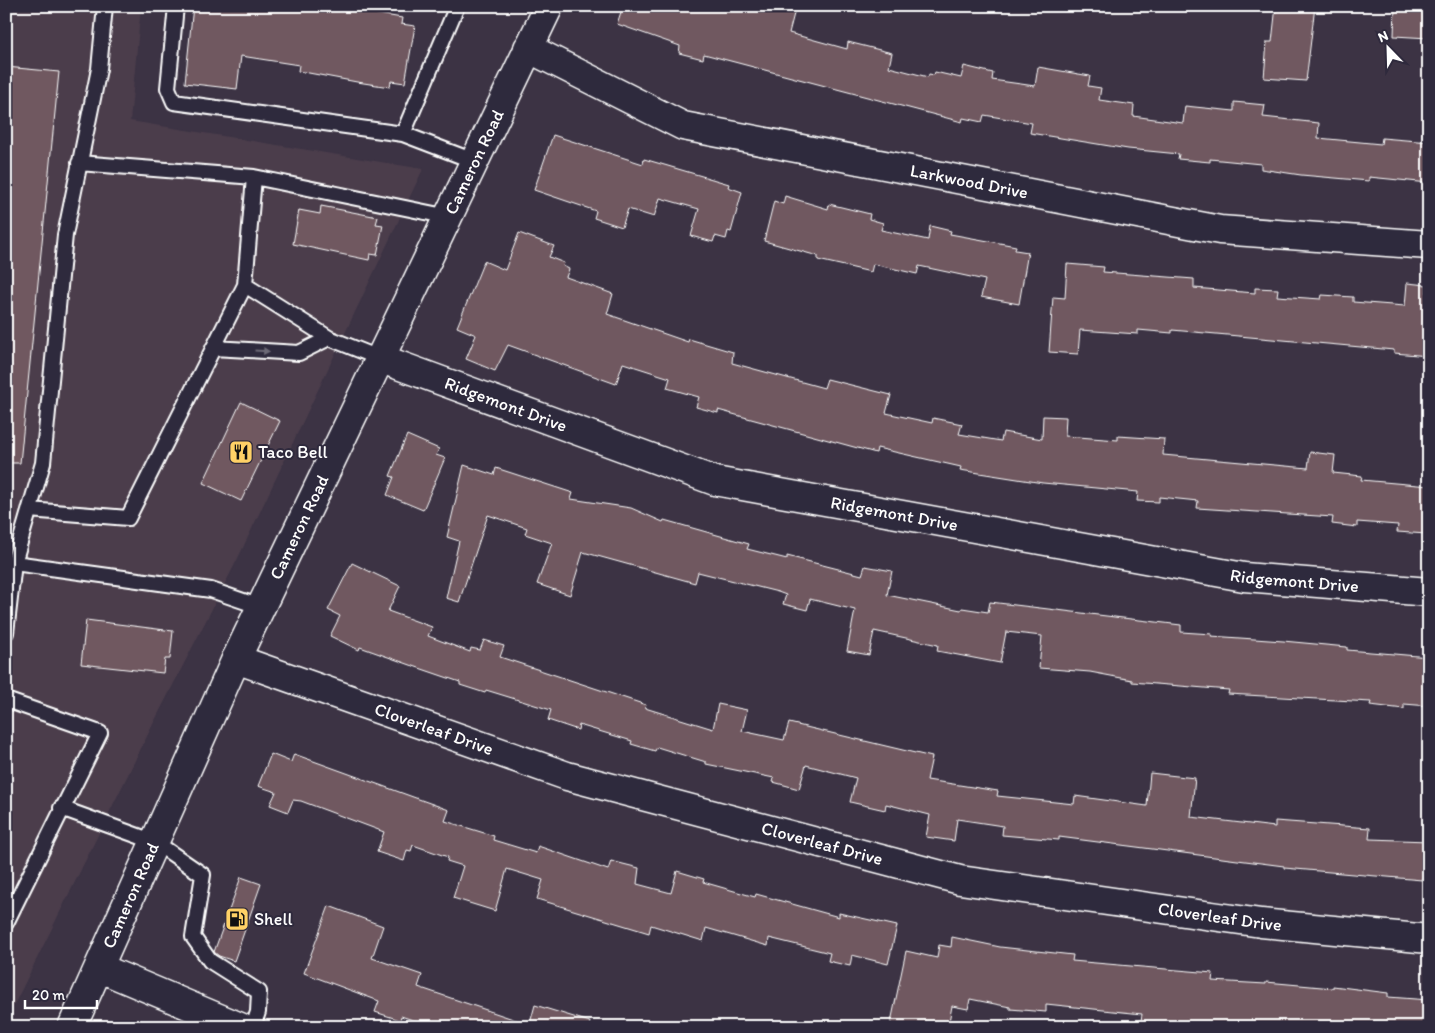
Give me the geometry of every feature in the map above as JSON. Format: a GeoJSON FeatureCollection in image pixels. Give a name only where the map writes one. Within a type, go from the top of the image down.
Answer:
{"type":"FeatureCollection","features":[{"type":"Feature","properties":{"kind":"street","name":"Cameron Road"},"geometry":{"type":"LineString","coordinates":[[72,1027],[100,968],[236,659],[549,6]]}},
{"type":"Feature","properties":{"kind":"street","name":"Larkwood Drive"},"geometry":{"type":"LineString","coordinates":[[528,48],[684,126],[1220,230],[1429,245]]}},
{"type":"Feature","properties":{"kind":"street","name":"Ridgemont Drive"},"geometry":{"type":"LineString","coordinates":[[379,358],[715,481],[1244,577],[1429,592]]}},
{"type":"Feature","properties":{"kind":"street","name":"Cloverleaf Drive"},"geometry":{"type":"LineString","coordinates":[[236,659],[568,776],[960,880],[1261,923],[1429,939]]}},
{"type":"Feature","properties":{"kind":"street"},"geometry":{"type":"LineString","coordinates":[[100,968],[228,1024]]}},
{"type":"Feature","properties":{"kind":"lane"},"geometry":{"type":"LineString","coordinates":[[6,633],[14,563],[43,463],[65,236],[98,69],[105,6]]}},
{"type":"Feature","properties":{"kind":"lane"},"geometry":{"type":"LineString","coordinates":[[176,6],[168,88],[174,102],[403,134],[474,161]]}},
{"type":"Feature","properties":{"kind":"lane"},"geometry":{"type":"LineString","coordinates":[[403,134],[457,6]]}},
{"type":"Feature","properties":{"kind":"lane"},"geometry":{"type":"LineString","coordinates":[[79,163],[254,177],[449,217]]}},
{"type":"Feature","properties":{"kind":"lane"},"geometry":{"type":"LineString","coordinates":[[29,510],[128,518],[245,285],[254,177]]}},
{"type":"Feature","properties":{"kind":"lane"},"geometry":{"type":"LineString","coordinates":[[245,285],[329,338],[379,358]]}},
{"type":"Feature","properties":{"kind":"lane"},"geometry":{"type":"LineString","coordinates":[[213,348],[299,353],[329,338]]}},
{"type":"Feature","properties":{"kind":"lane"},"geometry":{"type":"LineString","coordinates":[[14,563],[211,590],[261,607]]}},
{"type":"Feature","properties":{"kind":"lane"},"geometry":{"type":"LineString","coordinates":[[6,700],[100,733],[61,808],[6,923]]}},
{"type":"Feature","properties":{"kind":"lane"},"geometry":{"type":"LineString","coordinates":[[61,808],[155,842],[203,875],[193,937],[210,961],[259,992],[258,1012],[253,1027]]}},
{"type":"Feature","properties":{"kind":"shaded area"},"geometry":{"type":"Polygon","coordinates":[[[6,6],[141,6],[130,121],[423,169],[238,558],[152,726],[6,1021],[6,6]]]}},
{"type":"Feature","properties":{"kind":"building"},"geometry":{"type":"Polygon","coordinates":[[[193,6],[343,6],[343,8],[402,18],[401,24],[415,26],[405,83],[391,81],[390,87],[357,82],[298,71],[299,65],[241,56],[237,89],[185,83],[193,6]]]}},
{"type":"Feature","properties":{"kind":"building"},"geometry":{"type":"Polygon","coordinates":[[[623,6],[796,6],[789,33],[847,49],[848,42],[892,53],[889,67],[928,77],[929,74],[934,75],[935,72],[961,78],[964,66],[993,73],[992,80],[1035,86],[1038,67],[1090,76],[1088,86],[1101,88],[1099,100],[1134,105],[1133,116],[1183,123],[1185,106],[1234,111],[1234,102],[1265,105],[1263,117],[1319,123],[1318,138],[1381,144],[1382,138],[1429,142],[1429,183],[1369,177],[1369,181],[1301,175],[1261,169],[1261,164],[1210,159],[1210,162],[1178,159],[1179,154],[1128,149],[1030,133],[1032,123],[984,115],[982,122],[963,118],[962,122],[704,54],[703,59],[679,53],[680,46],[617,24],[623,6]]]}},
{"type":"Feature","properties":{"kind":"building"},"geometry":{"type":"Polygon","coordinates":[[[1276,6],[1315,6],[1306,81],[1264,78],[1267,42],[1272,42],[1276,6]]]}},
{"type":"Feature","properties":{"kind":"building"},"geometry":{"type":"Polygon","coordinates":[[[1395,6],[1429,6],[1429,38],[1394,36],[1395,6]]]}},
{"type":"Feature","properties":{"kind":"building"},"geometry":{"type":"Polygon","coordinates":[[[6,67],[59,72],[20,463],[6,463],[6,67]]]}},
{"type":"Feature","properties":{"kind":"building"},"geometry":{"type":"Polygon","coordinates":[[[553,135],[643,164],[644,159],[729,184],[728,187],[742,192],[731,232],[728,231],[726,239],[715,236],[713,242],[691,236],[699,209],[660,198],[654,217],[628,209],[622,227],[594,218],[596,211],[534,190],[553,135]]]}},
{"type":"Feature","properties":{"kind":"building"},"geometry":{"type":"Polygon","coordinates":[[[785,196],[828,209],[829,204],[870,214],[869,219],[883,223],[881,230],[928,240],[930,226],[951,231],[950,234],[1016,246],[1015,250],[1028,252],[1019,304],[981,297],[985,280],[919,266],[917,274],[873,264],[871,272],[818,260],[818,256],[764,241],[774,201],[783,204],[785,196]]]}},
{"type":"Feature","properties":{"kind":"building"},"geometry":{"type":"Polygon","coordinates":[[[321,206],[378,217],[376,224],[383,225],[377,255],[370,254],[369,260],[293,244],[299,210],[320,214],[321,206]]]}},
{"type":"Feature","properties":{"kind":"building"},"geometry":{"type":"Polygon","coordinates":[[[519,233],[554,246],[549,257],[564,263],[563,266],[569,269],[566,277],[613,294],[607,314],[688,342],[689,339],[733,352],[732,363],[824,388],[827,379],[891,395],[886,413],[932,423],[933,418],[962,424],[959,434],[1001,441],[1003,432],[1042,439],[1043,416],[1066,417],[1065,436],[1118,440],[1118,436],[1164,439],[1163,455],[1308,468],[1310,452],[1335,455],[1333,473],[1362,476],[1361,480],[1429,486],[1427,534],[1397,532],[1398,525],[1357,522],[1357,527],[1332,524],[1333,517],[1197,508],[1198,501],[1159,497],[1159,502],[1137,501],[1138,492],[1043,483],[960,470],[961,467],[877,448],[876,453],[718,410],[718,413],[696,407],[699,397],[667,388],[670,378],[623,363],[616,384],[508,345],[495,371],[466,359],[476,335],[457,327],[484,261],[505,270],[519,233]]]}},
{"type":"Feature","properties":{"kind":"building"},"geometry":{"type":"Polygon","coordinates":[[[1067,264],[1104,267],[1103,272],[1194,279],[1194,288],[1255,293],[1255,288],[1278,289],[1277,296],[1321,299],[1322,295],[1353,297],[1353,302],[1405,306],[1407,283],[1427,285],[1426,307],[1429,308],[1429,356],[1394,353],[1394,350],[1172,330],[1172,333],[1138,330],[1138,334],[1080,330],[1078,354],[1049,352],[1053,297],[1065,298],[1067,264]]]}},
{"type":"Feature","properties":{"kind":"building","name":"Taco Bell"},"geometry":{"type":"Polygon","coordinates":[[[241,402],[280,421],[241,501],[203,483],[241,402]]]}},
{"type":"Feature","properties":{"kind":"building"},"geometry":{"type":"Polygon","coordinates":[[[407,435],[439,449],[436,455],[445,458],[423,510],[387,495],[394,477],[390,476],[407,435]]]}},
{"type":"Feature","properties":{"kind":"building"},"geometry":{"type":"Polygon","coordinates":[[[464,465],[494,475],[496,468],[573,493],[571,499],[631,508],[663,522],[664,520],[749,544],[747,549],[787,559],[787,556],[862,575],[865,566],[892,571],[887,595],[961,610],[962,608],[988,612],[990,602],[1181,625],[1181,632],[1212,634],[1211,636],[1347,647],[1347,650],[1429,657],[1429,706],[1404,704],[1404,709],[1370,705],[1371,702],[1228,694],[1229,690],[1132,682],[1132,680],[1090,672],[1039,668],[1042,636],[1006,632],[1000,663],[937,651],[938,645],[874,631],[869,655],[847,651],[855,610],[810,599],[807,610],[783,604],[786,595],[778,592],[698,572],[695,583],[583,552],[570,595],[537,584],[552,543],[525,534],[527,528],[488,515],[459,602],[446,598],[459,541],[447,537],[464,465]]]}},
{"type":"Feature","properties":{"kind":"building"},"geometry":{"type":"Polygon","coordinates":[[[352,563],[400,586],[388,611],[432,627],[428,636],[470,652],[471,648],[480,650],[484,640],[504,646],[500,657],[646,705],[645,708],[713,729],[718,704],[747,710],[742,731],[784,740],[789,723],[932,757],[927,780],[998,791],[997,796],[1074,804],[1075,796],[1147,806],[1150,773],[1195,778],[1191,817],[1275,827],[1275,821],[1370,828],[1369,839],[1429,841],[1429,878],[1422,878],[1422,880],[1284,868],[1284,866],[1059,837],[1059,840],[1002,835],[1003,826],[957,819],[954,841],[926,837],[930,815],[886,804],[885,810],[850,802],[856,778],[806,765],[799,789],[773,782],[774,778],[706,764],[706,762],[657,747],[655,751],[631,744],[632,741],[579,725],[578,730],[548,720],[551,710],[486,690],[485,693],[460,685],[460,682],[360,647],[359,650],[330,636],[340,616],[328,610],[352,563]]]}},
{"type":"Feature","properties":{"kind":"building"},"geometry":{"type":"Polygon","coordinates":[[[86,620],[173,631],[170,659],[165,659],[163,673],[81,664],[86,620]]]}},
{"type":"Feature","properties":{"kind":"building"},"geometry":{"type":"Polygon","coordinates":[[[271,754],[291,762],[294,754],[449,810],[445,821],[494,836],[493,840],[536,853],[538,846],[608,870],[611,861],[639,868],[637,884],[671,893],[677,871],[704,879],[703,882],[755,897],[756,894],[839,917],[839,913],[897,926],[888,964],[852,955],[850,966],[828,961],[830,953],[769,938],[768,946],[706,928],[703,941],[651,925],[649,933],[537,899],[543,880],[507,869],[495,911],[453,898],[463,866],[447,861],[448,857],[413,845],[411,851],[407,850],[404,861],[377,852],[384,832],[301,801],[293,800],[288,812],[270,805],[276,792],[258,786],[271,754]]]}},
{"type":"Feature","properties":{"kind":"building","name":"Shell"},"geometry":{"type":"Polygon","coordinates":[[[241,877],[261,884],[234,961],[219,956],[214,952],[241,877]]]}},
{"type":"Feature","properties":{"kind":"building"},"geometry":{"type":"Polygon","coordinates":[[[329,906],[383,926],[372,958],[422,975],[418,987],[525,1023],[524,1027],[433,1027],[401,1016],[400,1020],[375,1012],[379,1001],[304,973],[329,906]]]}},
{"type":"Feature","properties":{"kind":"building"},"geometry":{"type":"Polygon","coordinates":[[[952,937],[1000,947],[1073,955],[1072,961],[1213,973],[1212,981],[1266,984],[1266,982],[1333,988],[1333,986],[1388,993],[1388,997],[1429,1000],[1429,1027],[1214,1027],[1141,1021],[1142,1014],[1046,1004],[1046,1012],[1010,1009],[1010,1007],[970,999],[968,1009],[952,1006],[948,1027],[890,1027],[906,951],[937,958],[939,945],[951,947],[952,937]]]}},
{"type":"Feature","properties":{"kind":"building"},"geometry":{"type":"Polygon","coordinates":[[[535,1005],[590,1022],[589,1027],[529,1027],[535,1005]]]}},
{"type":"Feature","properties":{"kind":"place","name":"Taco Bell"},"geometry":{"type":"Point","coordinates":[241,452]}},
{"type":"Feature","properties":{"kind":"place","name":"Shell"},"geometry":{"type":"Point","coordinates":[237,919]}}]}
